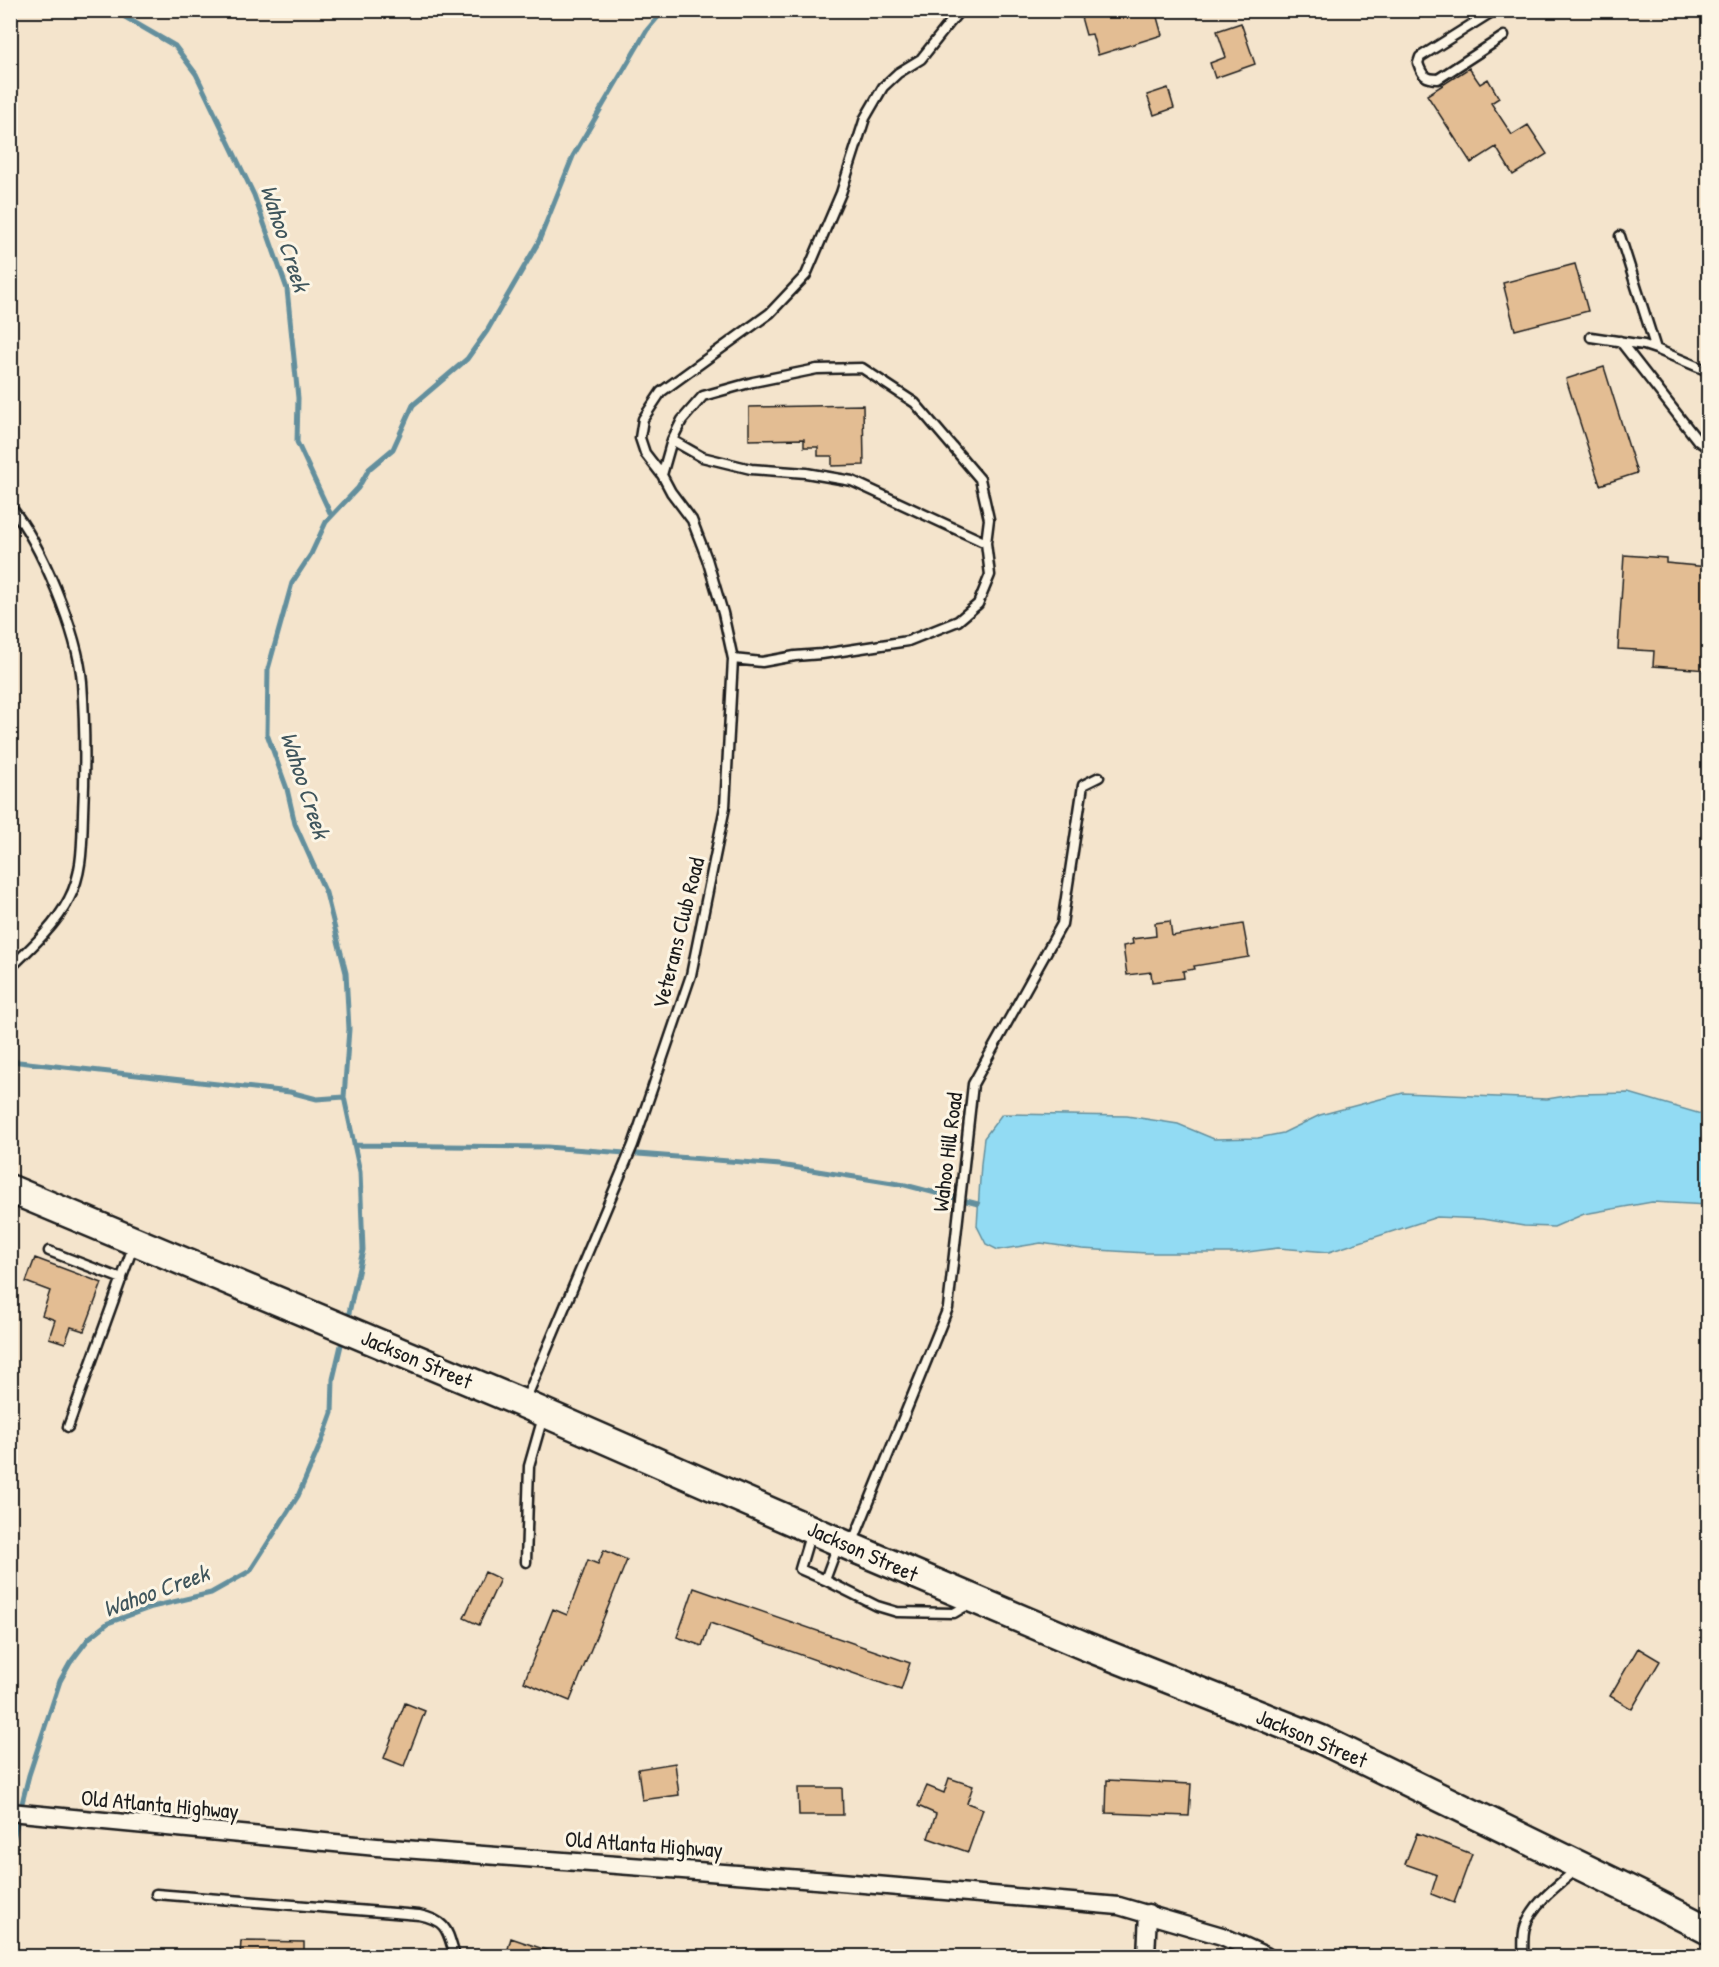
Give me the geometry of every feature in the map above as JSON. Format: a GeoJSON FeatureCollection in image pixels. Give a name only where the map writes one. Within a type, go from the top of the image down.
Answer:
{"type":"FeatureCollection","features":[{"type":"Feature","properties":{"kind":"main road","name":"Jackson Street"},"geometry":{"type":"LineString","coordinates":[[10,1189],[534,1409],[1085,1646],[1320,1739],[1708,1930]]}},
{"type":"Feature","properties":{"kind":"street","name":"Old Atlanta Highway"},"geometry":{"type":"LineString","coordinates":[[18,1813],[377,1847],[841,1882],[1107,1905],[1148,1913],[1222,1936],[1266,1956]]}},
{"type":"Feature","properties":{"kind":"street"},"geometry":{"type":"LineString","coordinates":[[1146,1956],[1148,1913]]}},
{"type":"Feature","properties":{"kind":"lane","name":"Veterans Club Road"},"geometry":{"type":"LineString","coordinates":[[526,1562],[529,1466],[534,1409],[633,1145],[691,975],[725,807],[733,659],[723,613],[707,559],[692,520],[645,453],[640,438],[643,419],[661,392],[770,313],[806,275],[841,193],[865,118],[883,87],[898,73],[921,59],[960,10]]}},
{"type":"Feature","properties":{"kind":"lane"},"geometry":{"type":"LineString","coordinates":[[1490,13],[1420,57],[1418,63],[1422,74],[1429,79],[1438,79],[1504,36]]}},
{"type":"Feature","properties":{"kind":"lane"},"geometry":{"type":"LineString","coordinates":[[1620,236],[1656,349]]}},
{"type":"Feature","properties":{"kind":"lane"},"geometry":{"type":"LineString","coordinates":[[1591,337],[1644,345],[1708,371]]}},
{"type":"Feature","properties":{"kind":"lane"},"geometry":{"type":"LineString","coordinates":[[1620,341],[1698,441],[1708,448]]}},
{"type":"Feature","properties":{"kind":"lane"},"geometry":{"type":"LineString","coordinates":[[662,475],[672,441],[682,420],[703,396],[753,382],[817,369],[862,368],[915,403],[980,479],[989,519],[986,543],[990,575],[978,604],[958,621],[908,641],[762,662],[733,659]]}},
{"type":"Feature","properties":{"kind":"lane"},"geometry":{"type":"LineString","coordinates":[[672,441],[702,457],[751,468],[806,473],[852,481],[986,543]]}},
{"type":"Feature","properties":{"kind":"lane"},"geometry":{"type":"LineString","coordinates":[[10,506],[40,553],[69,627],[82,680],[84,790],[81,863],[69,898],[38,941],[10,968]]}},
{"type":"Feature","properties":{"kind":"lane","name":"Wahoo Hill Road"},"geometry":{"type":"LineString","coordinates":[[845,1544],[948,1308],[973,1084],[1062,924],[1083,785],[1099,777]]}},
{"type":"Feature","properties":{"kind":"lane"},"geometry":{"type":"LineString","coordinates":[[68,1427],[136,1241]]}},
{"type":"Feature","properties":{"kind":"lane"},"geometry":{"type":"LineString","coordinates":[[49,1251],[122,1279]]}},
{"type":"Feature","properties":{"kind":"lane"},"geometry":{"type":"LineString","coordinates":[[812,1529],[800,1569],[877,1606],[897,1612],[954,1613],[977,1600]]}},
{"type":"Feature","properties":{"kind":"lane"},"geometry":{"type":"LineString","coordinates":[[825,1580],[845,1544]]}},
{"type":"Feature","properties":{"kind":"lane"},"geometry":{"type":"LineString","coordinates":[[1523,1956],[1524,1929],[1532,1913],[1558,1886],[1582,1866]]}},
{"type":"Feature","properties":{"kind":"lane"},"geometry":{"type":"LineString","coordinates":[[156,1894],[292,1903],[437,1918],[444,1926],[455,1956]]}},
{"type":"Feature","properties":{"kind":"water"},"geometry":{"type":"Polygon","coordinates":[[[1403,1093],[1547,1099],[1578,1094],[1629,1093],[1708,1116],[1708,1205],[1652,1202],[1584,1214],[1554,1227],[1524,1226],[1482,1219],[1437,1217],[1329,1252],[1278,1248],[1240,1253],[1146,1253],[1082,1249],[1041,1243],[998,1250],[986,1244],[977,1226],[984,1138],[1002,1114],[1127,1116],[1178,1124],[1214,1139],[1258,1138],[1283,1133],[1320,1115],[1403,1093]]]}},
{"type":"Feature","properties":{"kind":"building"},"geometry":{"type":"Polygon","coordinates":[[[1079,10],[1155,10],[1162,35],[1098,55],[1092,34],[1086,35],[1079,10]]]}},
{"type":"Feature","properties":{"kind":"building"},"geometry":{"type":"Polygon","coordinates":[[[1241,23],[1255,64],[1215,78],[1210,63],[1226,57],[1217,31],[1241,23]]]}},
{"type":"Feature","properties":{"kind":"building"},"geometry":{"type":"Polygon","coordinates":[[[1469,68],[1480,84],[1488,79],[1499,98],[1491,103],[1512,135],[1528,125],[1547,154],[1513,175],[1496,147],[1471,163],[1427,95],[1469,68]]]}},
{"type":"Feature","properties":{"kind":"building"},"geometry":{"type":"Polygon","coordinates":[[[1168,88],[1174,108],[1154,115],[1147,95],[1168,88]]]}},
{"type":"Feature","properties":{"kind":"building"},"geometry":{"type":"Polygon","coordinates":[[[1575,264],[1588,311],[1515,330],[1503,283],[1575,264]]]}},
{"type":"Feature","properties":{"kind":"building"},"geometry":{"type":"Polygon","coordinates":[[[1604,367],[1637,473],[1600,485],[1566,379],[1604,367]]]}},
{"type":"Feature","properties":{"kind":"building"},"geometry":{"type":"Polygon","coordinates":[[[863,405],[864,465],[832,466],[832,456],[818,456],[818,447],[804,447],[804,439],[749,440],[749,407],[863,405]]]}},
{"type":"Feature","properties":{"kind":"building"},"geometry":{"type":"Polygon","coordinates":[[[1624,555],[1666,558],[1666,563],[1708,567],[1708,670],[1653,666],[1654,651],[1618,649],[1624,555]]]}},
{"type":"Feature","properties":{"kind":"building"},"geometry":{"type":"Polygon","coordinates":[[[1170,921],[1172,936],[1243,924],[1249,957],[1194,966],[1195,969],[1183,971],[1184,978],[1152,982],[1151,972],[1127,975],[1123,946],[1133,944],[1132,939],[1156,936],[1155,923],[1170,921]]]}},
{"type":"Feature","properties":{"kind":"building"},"geometry":{"type":"Polygon","coordinates":[[[35,1258],[102,1283],[84,1331],[71,1327],[65,1343],[49,1338],[55,1320],[42,1315],[50,1291],[26,1282],[35,1258]]]}},
{"type":"Feature","properties":{"kind":"building"},"geometry":{"type":"Polygon","coordinates":[[[604,1550],[627,1560],[570,1701],[524,1682],[553,1609],[567,1615],[588,1560],[598,1564],[604,1550]]]}},
{"type":"Feature","properties":{"kind":"building"},"geometry":{"type":"Polygon","coordinates":[[[485,1572],[500,1579],[479,1625],[464,1618],[485,1572]]]}},
{"type":"Feature","properties":{"kind":"building"},"geometry":{"type":"Polygon","coordinates":[[[694,1588],[910,1663],[901,1690],[710,1623],[702,1646],[677,1637],[694,1588]]]}},
{"type":"Feature","properties":{"kind":"building"},"geometry":{"type":"Polygon","coordinates":[[[1638,1648],[1660,1661],[1632,1709],[1610,1696],[1638,1648]]]}},
{"type":"Feature","properties":{"kind":"building"},"geometry":{"type":"Polygon","coordinates":[[[405,1703],[425,1711],[404,1766],[384,1758],[405,1703]]]}},
{"type":"Feature","properties":{"kind":"building"},"geometry":{"type":"Polygon","coordinates":[[[675,1763],[679,1795],[642,1800],[638,1769],[675,1763]]]}},
{"type":"Feature","properties":{"kind":"building"},"geometry":{"type":"Polygon","coordinates":[[[949,1778],[973,1786],[967,1803],[983,1809],[968,1852],[928,1838],[936,1814],[918,1806],[927,1786],[944,1793],[949,1778]]]}},
{"type":"Feature","properties":{"kind":"building"},"geometry":{"type":"Polygon","coordinates":[[[1107,1780],[1191,1784],[1189,1816],[1106,1813],[1107,1780]]]}},
{"type":"Feature","properties":{"kind":"building"},"geometry":{"type":"Polygon","coordinates":[[[798,1788],[842,1788],[843,1815],[799,1815],[798,1788]]]}},
{"type":"Feature","properties":{"kind":"building"},"geometry":{"type":"Polygon","coordinates":[[[1417,1833],[1472,1854],[1454,1903],[1431,1894],[1437,1875],[1405,1864],[1417,1833]]]}},
{"type":"Feature","properties":{"kind":"building"},"geometry":{"type":"Polygon","coordinates":[[[511,1938],[558,1954],[558,1956],[506,1956],[511,1938]]]}},
{"type":"Feature","properties":{"kind":"building"},"geometry":{"type":"Polygon","coordinates":[[[241,1941],[304,1942],[304,1956],[240,1956],[241,1941]]]}},
{"type":"Feature","properties":{"kind":"waterway","name":"Wahoo Creek"},"geometry":{"type":"LineString","coordinates":[[121,10],[125,17],[175,46],[196,74],[254,195],[287,289],[298,398],[297,442],[331,515]]}},
{"type":"Feature","properties":{"kind":"waterway","name":"Wahoo Creek"},"geometry":{"type":"LineString","coordinates":[[349,1313],[363,1250],[360,1172],[344,1097],[349,1029],[346,973],[326,893],[295,824],[287,789],[267,734],[268,669],[292,583],[311,554],[326,522],[358,488],[369,469],[393,449],[413,405],[467,359],[487,331],[538,243],[573,156],[647,30],[664,10]]}},
{"type":"Feature","properties":{"kind":"waterway"},"geometry":{"type":"LineString","coordinates":[[10,1061],[290,1092],[317,1099],[344,1097]]}},
{"type":"Feature","properties":{"kind":"waterway"},"geometry":{"type":"LineString","coordinates":[[354,1145],[547,1147],[780,1165],[905,1185],[978,1204]]}},
{"type":"Feature","properties":{"kind":"waterway","name":"Wahoo Creek"},"geometry":{"type":"LineString","coordinates":[[10,1851],[29,1775],[60,1681],[70,1663],[89,1638],[108,1623],[152,1607],[211,1593],[250,1571],[298,1496],[323,1438],[332,1413],[333,1379],[341,1345]]}}]}
